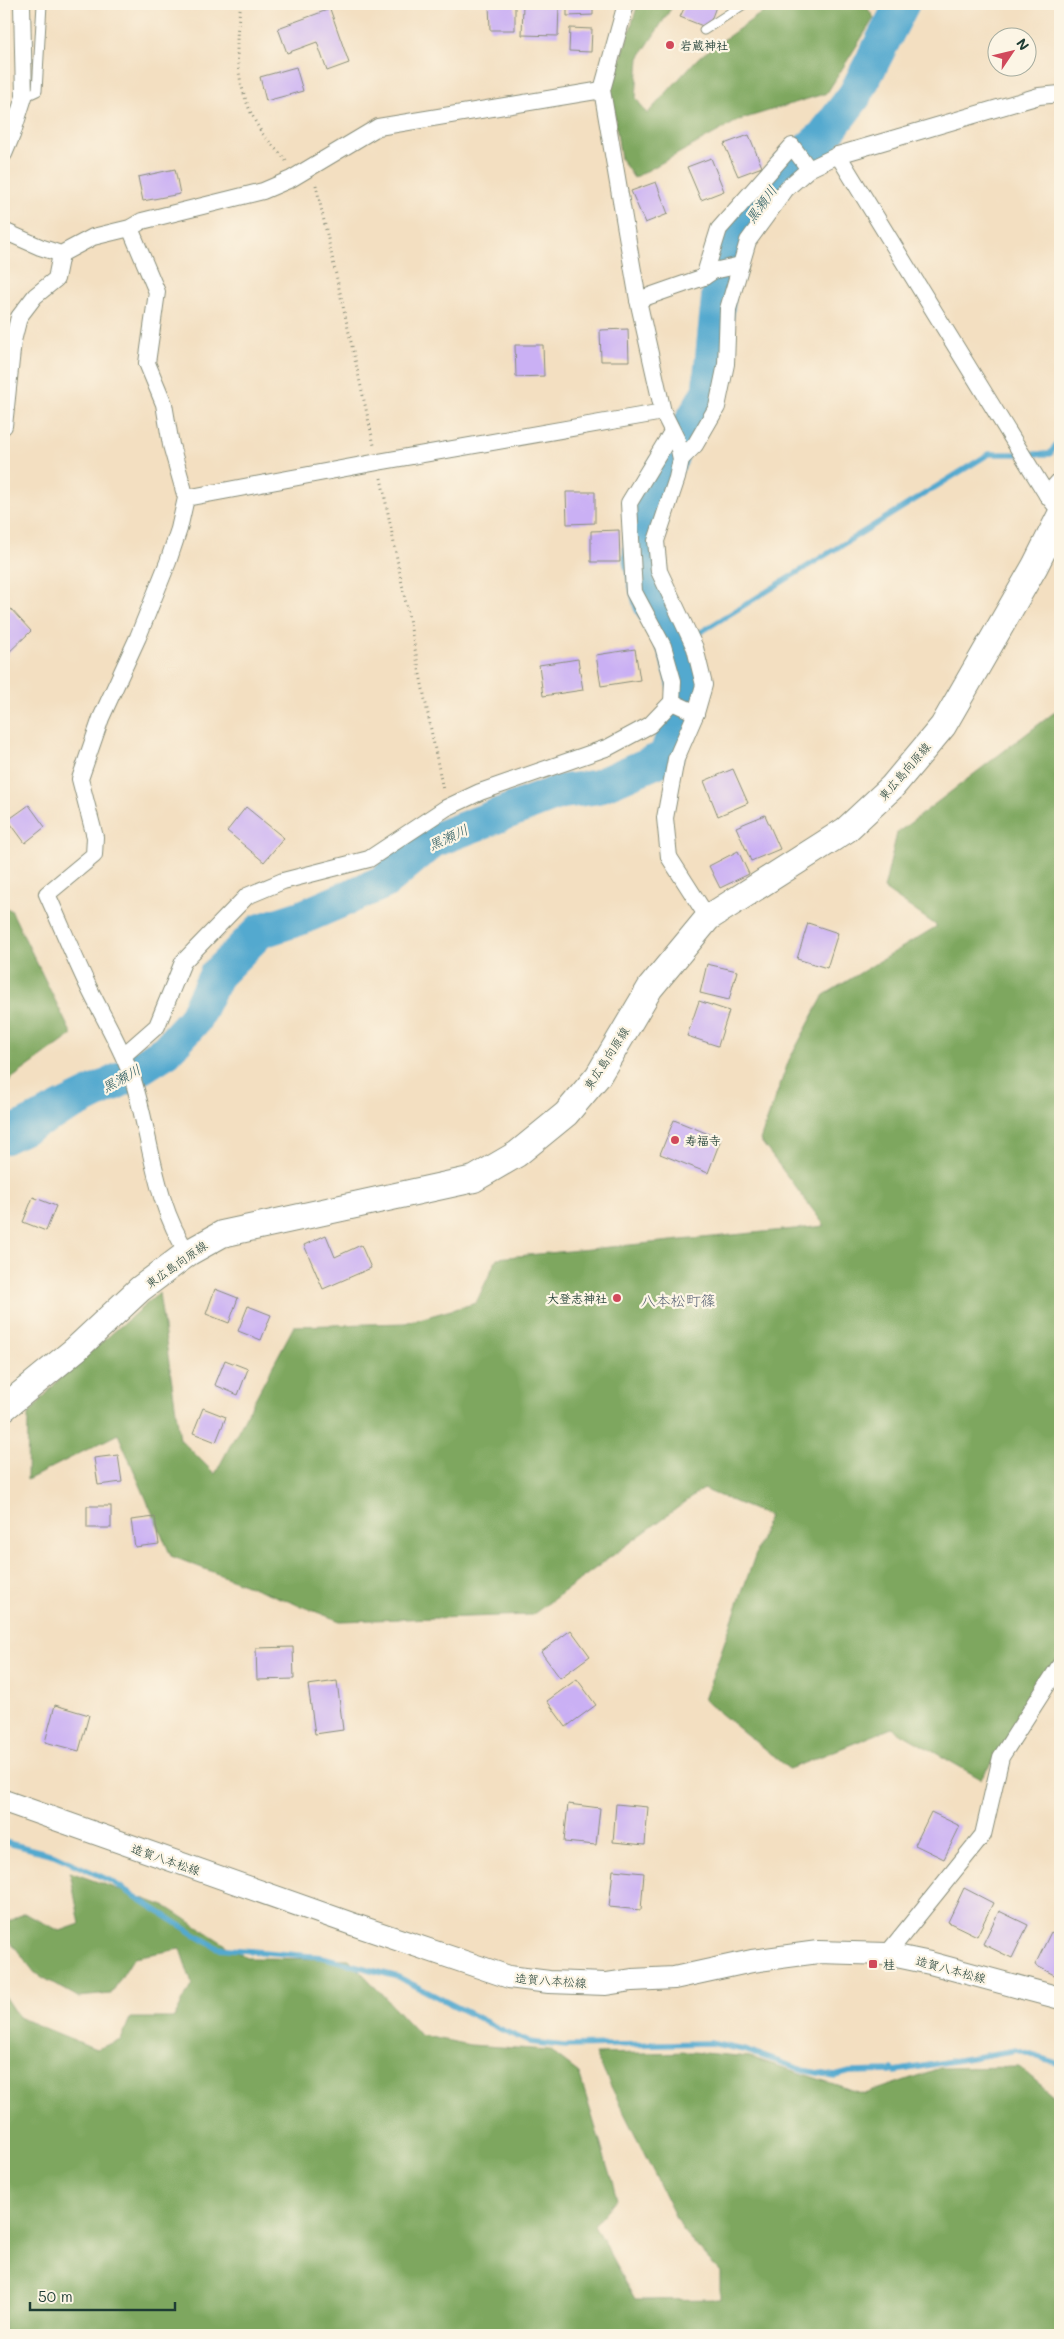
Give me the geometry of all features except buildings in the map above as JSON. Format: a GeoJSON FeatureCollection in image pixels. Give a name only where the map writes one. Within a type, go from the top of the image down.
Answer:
{"type":"FeatureCollection","features":[{"type":"Feature","properties":{"kind":"main road","name":"東広島向原線"},"geometry":{"type":"LineString","coordinates":[[4,1408],[76,1349],[140,1289],[188,1253],[222,1234],[474,1179],[517,1154],[566,1114],[598,1076],[650,988],[708,918],[846,830],[892,787],[943,726],[1035,566],[1054,505]]}},
{"type":"Feature","properties":{"kind":"main road","name":"造賀八本松線"},"geometry":{"type":"LineString","coordinates":[[4,1801],[355,1925],[509,1977],[549,1982],[606,1984],[632,1980],[674,1978],[752,1961],[818,1952],[887,1954],[930,1962],[1060,1998]]}},
{"type":"Feature","properties":{"kind":"street"},"geometry":{"type":"LineString","coordinates":[[4,154],[24,97],[22,4]]}},
{"type":"Feature","properties":{"kind":"street"},"geometry":{"type":"LineString","coordinates":[[126,1060],[157,1026],[183,962],[247,896],[283,881],[369,859],[446,808],[480,792],[609,747],[684,708],[704,685],[695,648],[659,570],[656,541],[677,478],[681,459],[677,440],[663,412],[638,300],[602,90],[626,4]]}},
{"type":"Feature","properties":{"kind":"street"},"geometry":{"type":"LineString","coordinates":[[4,231],[40,248],[61,254],[92,237],[130,228],[142,221],[263,191],[291,179],[378,127],[602,90]]}},
{"type":"Feature","properties":{"kind":"street"},"geometry":{"type":"LineString","coordinates":[[681,459],[695,445],[718,407],[726,364],[728,309],[736,266],[748,241],[786,189],[810,169],[838,155],[1038,96],[1060,94]]}},
{"type":"Feature","properties":{"kind":"street"},"geometry":{"type":"LineString","coordinates":[[709,274],[719,229],[792,146],[810,169]]}},
{"type":"Feature","properties":{"kind":"street"},"geometry":{"type":"LineString","coordinates":[[838,155],[1054,505],[1060,511]]}},
{"type":"Feature","properties":{"kind":"street"},"geometry":{"type":"LineString","coordinates":[[130,228],[158,292],[147,363],[164,404],[170,445],[186,498],[179,529],[168,562],[138,637],[101,718],[80,779],[95,837],[94,855],[47,894],[89,987],[126,1060],[158,1180],[176,1236],[188,1253]]}},
{"type":"Feature","properties":{"kind":"street"},"geometry":{"type":"LineString","coordinates":[[4,426],[13,342],[19,317],[35,296],[56,279],[61,254]]}},
{"type":"Feature","properties":{"kind":"street"},"geometry":{"type":"LineString","coordinates":[[638,300],[736,266]]}},
{"type":"Feature","properties":{"kind":"street"},"geometry":{"type":"LineString","coordinates":[[186,498],[663,412]]}},
{"type":"Feature","properties":{"kind":"street"},"geometry":{"type":"LineString","coordinates":[[672,432],[629,503],[634,592],[663,646],[673,681],[684,708],[665,818],[669,857],[708,918]]}},
{"type":"Feature","properties":{"kind":"street"},"geometry":{"type":"LineString","coordinates":[[1054,505],[1060,480]]}},
{"type":"Feature","properties":{"kind":"street"},"geometry":{"type":"LineString","coordinates":[[887,1954],[982,1835],[1001,1757],[1060,1665]]}},
{"type":"Feature","properties":{"kind":"lane"},"geometry":{"type":"LineString","coordinates":[[24,97],[37,91],[42,4]]}},
{"type":"Feature","properties":{"kind":"lane"},"geometry":{"type":"LineString","coordinates":[[704,30],[744,4]]}},
{"type":"Feature","properties":{"kind":"path"},"geometry":{"type":"LineString","coordinates":[[242,4],[236,32],[243,95],[259,130],[286,160],[291,179]]}},
{"type":"Feature","properties":{"kind":"path"},"geometry":{"type":"LineString","coordinates":[[312,167],[378,462],[446,808]]}},
{"type":"Feature","properties":{"kind":"green space"},"geometry":{"type":"Polygon","coordinates":[[[638,4],[674,4],[639,58],[636,98],[647,114],[698,58],[757,16],[778,4],[865,4],[874,18],[827,93],[739,120],[634,178],[621,159],[611,91],[638,4]]]}},
{"type":"Feature","properties":{"kind":"green space"},"geometry":{"type":"Polygon","coordinates":[[[1060,708],[1060,1656],[981,1779],[892,1728],[789,1769],[704,1700],[769,1516],[703,1489],[532,1615],[340,1621],[171,1556],[118,1434],[27,1480],[28,1415],[59,1379],[159,1293],[180,1439],[215,1474],[294,1326],[405,1323],[476,1303],[497,1258],[825,1226],[760,1140],[789,1060],[824,995],[937,926],[884,889],[897,833],[1060,708]]]}},
{"type":"Feature","properties":{"kind":"green space"},"geometry":{"type":"Polygon","coordinates":[[[4,907],[11,910],[72,1035],[4,1084],[4,907]]]}},
{"type":"Feature","properties":{"kind":"green space"},"geometry":{"type":"Polygon","coordinates":[[[70,1872],[167,1907],[246,1958],[349,1959],[420,2035],[470,2045],[549,2050],[579,2073],[617,2198],[594,2225],[635,2300],[720,2299],[720,2272],[682,2230],[595,2054],[691,2052],[750,2057],[865,2094],[940,2068],[1019,2067],[1060,2101],[1060,2335],[4,2335],[4,1996],[18,2017],[96,2049],[121,2040],[130,2018],[174,2018],[192,1984],[180,1949],[134,1957],[111,1994],[78,1997],[35,1973],[4,1933],[4,1924],[24,1913],[60,1931],[80,1924],[70,1872]]]}},
{"type":"Feature","properties":{"kind":"waterway","name":"黒瀬川"},"geometry":{"type":"LineString","coordinates":[[686,432],[709,391],[723,254],[786,169],[824,136],[855,95],[902,4]]}},
{"type":"Feature","properties":{"kind":"waterway"},"geometry":{"type":"LineString","coordinates":[[675,648],[989,454],[1050,454],[1060,438]]}},
{"type":"Feature","properties":{"kind":"waterway","name":"黒瀬川"},"geometry":{"type":"LineString","coordinates":[[4,1137],[122,1079],[166,1051],[194,1020],[216,975],[260,931],[303,917],[384,882],[432,841],[559,792],[596,787],[666,757],[686,695],[675,648],[650,603],[640,561],[642,511],[646,497],[671,458]]}},
{"type":"Feature","properties":{"kind":"waterway"},"geometry":{"type":"LineString","coordinates":[[4,1842],[54,1855],[111,1881],[218,1948],[322,1957],[398,1977],[529,2042],[564,2046],[710,2043],[744,2050],[807,2071],[835,2076],[850,2072],[891,2071],[892,2069],[895,2071],[1016,2050],[1060,2064]]}},
{"type":"Feature","properties":{"kind":"place","name":"岩蔵神社"},"geometry":{"type":"Point","coordinates":[670,45]}},
{"type":"Feature","properties":{"kind":"place","name":"寿福寺"},"geometry":{"type":"Point","coordinates":[675,1140]}},
{"type":"Feature","properties":{"kind":"place","name":"大登志神社"},"geometry":{"type":"Point","coordinates":[617,1298]}},
{"type":"Feature","properties":{"kind":"place","name":"桂"},"geometry":{"type":"Point","coordinates":[873,1964]}},
{"type":"Feature","properties":{"kind":"district","name":"八本松町篠"},"geometry":{"type":"Point","coordinates":[678,1300]}}]}
